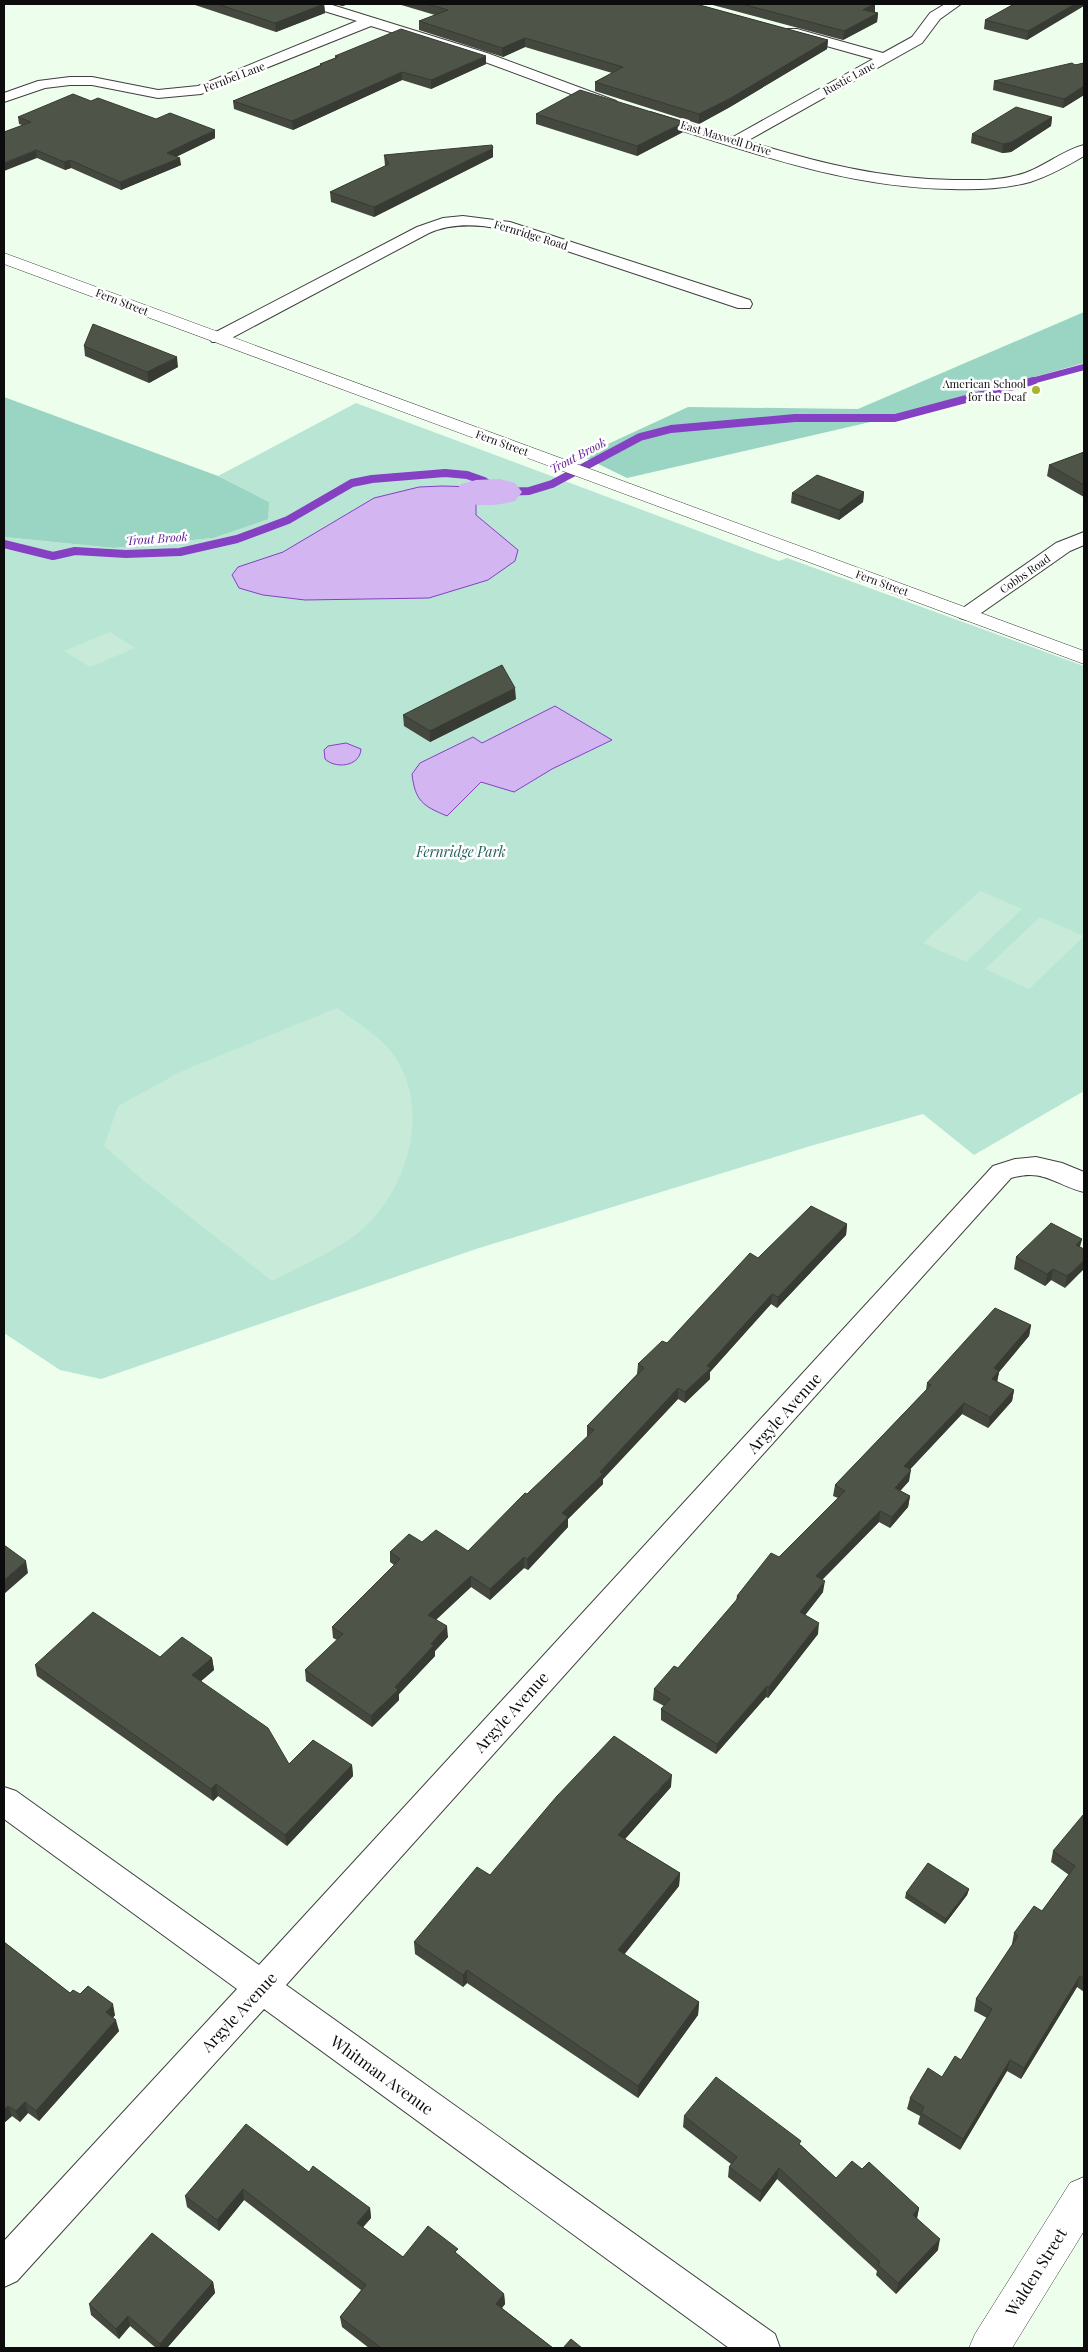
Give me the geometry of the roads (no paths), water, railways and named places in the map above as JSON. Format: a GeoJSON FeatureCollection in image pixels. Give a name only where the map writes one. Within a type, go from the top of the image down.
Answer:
{"type":"FeatureCollection","features":[{"type":"Feature","properties":{"kind":"street"},"geometry":{"type":"LineString","coordinates":[[316,4],[482,56],[621,107]]}},
{"type":"Feature","properties":{"kind":"street","name":"Rustic Lane"},"geometry":{"type":"LineString","coordinates":[[736,141],[917,40],[935,16],[954,4]]}},
{"type":"Feature","properties":{"kind":"street","name":"Fernbel Lane"},"geometry":{"type":"LineString","coordinates":[[4,98],[43,84],[70,81],[97,82],[158,94],[193,92],[219,84],[370,21]]}},
{"type":"Feature","properties":{"kind":"street"},"geometry":{"type":"LineString","coordinates":[[782,30],[885,58]]}},
{"type":"Feature","properties":{"kind":"street","name":"East Maxwell Drive"},"geometry":{"type":"LineString","coordinates":[[640,113],[833,170],[881,181],[919,186],[994,184],[1022,180],[1050,170],[1084,150]]}},
{"type":"Feature","properties":{"kind":"street","name":"Fernridge Road"},"geometry":{"type":"LineString","coordinates":[[218,338],[429,227],[454,220],[484,221],[504,225],[744,304]]}},
{"type":"Feature","properties":{"kind":"street","name":"Fern Street"},"geometry":{"type":"LineString","coordinates":[[4,258],[1084,658]]}},
{"type":"Feature","properties":{"kind":"street","name":"Cobbs Road"},"geometry":{"type":"LineString","coordinates":[[968,614],[1063,546],[1084,538]]}},
{"type":"Feature","properties":{"kind":"street","name":"Argyle Avenue"},"geometry":{"type":"LineString","coordinates":[[4,2268],[1002,1172],[1023,1165],[1047,1167],[1084,1183]]}},
{"type":"Feature","properties":{"kind":"street","name":"Whitman Avenue"},"geometry":{"type":"LineString","coordinates":[[4,1800],[260,1988],[761,2348]]}},
{"type":"Feature","properties":{"kind":"street","name":"Walden Street"},"geometry":{"type":"LineString","coordinates":[[989,2348],[1084,2196]]}},
{"type":"Feature","properties":{"kind":"waterway","name":"Trout Brook"},"geometry":{"type":"LineString","coordinates":[[1028,382],[1084,367]]}},
{"type":"Feature","properties":{"kind":"waterway","name":"Trout Brook"},"geometry":{"type":"LineString","coordinates":[[4,544],[53,556],[75,551],[126,554],[180,552],[237,539],[288,520],[352,483],[372,479],[445,473],[467,475],[484,481],[500,492],[529,491],[552,484],[640,437],[671,429],[795,418],[895,418],[1033,381]]}},
{"type":"Feature","properties":{"kind":"waterway"},"geometry":{"type":"LineString","coordinates":[[476,493],[500,492]]}},
{"type":"Feature","properties":{"kind":"place","name":"American School for the Deaf"},"geometry":{"type":"Point","coordinates":[1036,390]}},
{"type":"Feature","properties":{"kind":"park label","name":"Fernridge Park"},"geometry":{"type":"Point","coordinates":[461,852]}}]}
